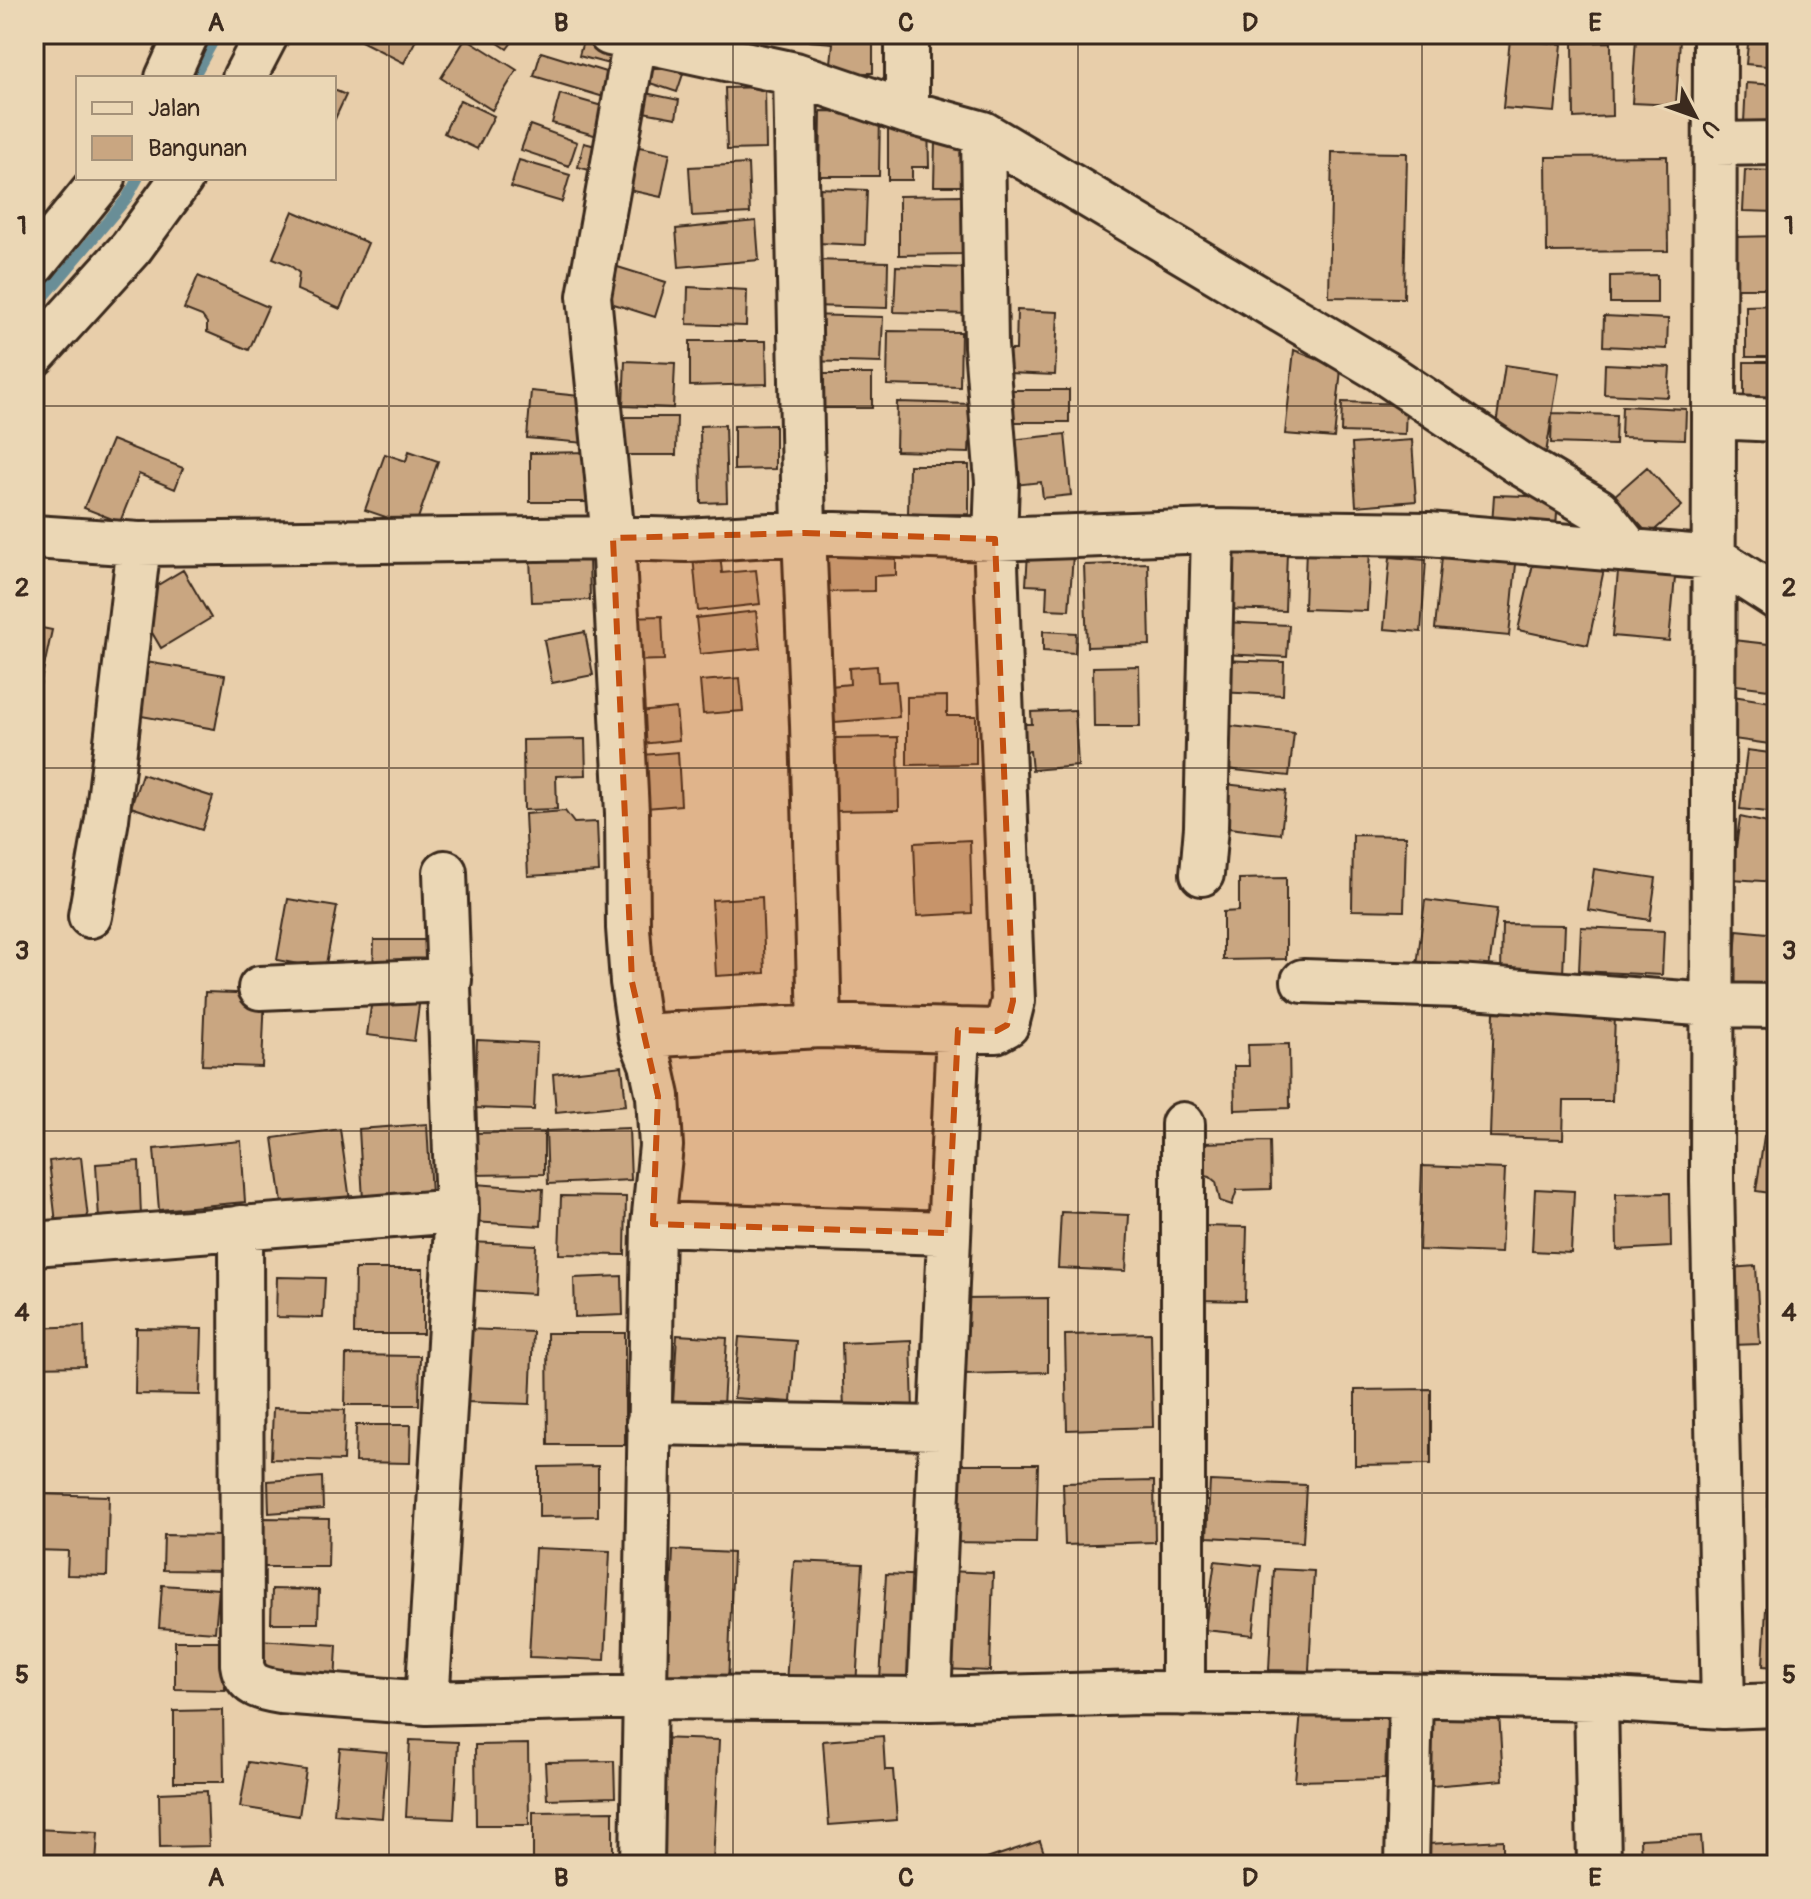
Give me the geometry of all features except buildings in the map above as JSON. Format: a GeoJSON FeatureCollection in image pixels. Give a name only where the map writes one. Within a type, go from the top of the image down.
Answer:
{"type":"FeatureCollection","features":[{"type":"Feature","properties":{"kind":"street"},"geometry":{"type":"LineString","coordinates":[[168,76],[187,34]]}},
{"type":"Feature","properties":{"kind":"street"},"geometry":{"type":"LineString","coordinates":[[245,76],[267,34]]}},
{"type":"Feature","properties":{"kind":"street"},"geometry":{"type":"LineString","coordinates":[[907,34],[907,112]]}},
{"type":"Feature","properties":{"kind":"street"},"geometry":{"type":"LineString","coordinates":[[1715,34],[1712,1182],[1723,1707]]}},
{"type":"Feature","properties":{"kind":"street"},"geometry":{"type":"LineString","coordinates":[[642,1865],[653,1224],[661,1146],[658,1096],[651,1064],[640,1036],[628,928],[627,813],[613,538],[589,296],[623,37],[795,74],[907,112],[983,133],[1382,371],[1519,463],[1598,510],[1628,548]]}},
{"type":"Feature","properties":{"kind":"street"},"geometry":{"type":"LineString","coordinates":[[795,74],[804,533],[820,1026]]}},
{"type":"Feature","properties":{"kind":"street"},"geometry":{"type":"LineString","coordinates":[[640,1036],[820,1026],[996,1031],[1007,1025],[1013,1001],[995,539],[997,482],[986,346],[983,133]]}},
{"type":"Feature","properties":{"kind":"street"},"geometry":{"type":"LineString","coordinates":[[1715,144],[1777,143]]}},
{"type":"Feature","properties":{"kind":"street"},"geometry":{"type":"LineString","coordinates":[[34,264],[102,180]]}},
{"type":"Feature","properties":{"kind":"street"},"geometry":{"type":"LineString","coordinates":[[34,355],[131,248],[181,180]]}},
{"type":"Feature","properties":{"kind":"street"},"geometry":{"type":"LineString","coordinates":[[1715,417],[1777,420]]}},
{"type":"Feature","properties":{"kind":"street"},"geometry":{"type":"LineString","coordinates":[[1202,874],[1206,827],[1213,531]]}},
{"type":"Feature","properties":{"kind":"street"},"geometry":{"type":"LineString","coordinates":[[34,537],[139,544],[613,538],[686,540],[804,533],[995,539],[1213,531],[1428,534],[1628,548],[1715,558],[1777,598]]}},
{"type":"Feature","properties":{"kind":"street"},"geometry":{"type":"LineString","coordinates":[[90,916],[107,819],[139,544]]}},
{"type":"Feature","properties":{"kind":"street"},"geometry":{"type":"LineString","coordinates":[[427,1703],[457,1211],[445,872]]}},
{"type":"Feature","properties":{"kind":"street"},"geometry":{"type":"LineString","coordinates":[[260,988],[450,980]]}},
{"type":"Feature","properties":{"kind":"street"},"geometry":{"type":"LineString","coordinates":[[1303,981],[1458,986],[1712,1005],[1777,1006]]}},
{"type":"Feature","properties":{"kind":"street"},"geometry":{"type":"LineString","coordinates":[[929,1699],[958,1030]]}},
{"type":"Feature","properties":{"kind":"street"},"geometry":{"type":"LineString","coordinates":[[1183,1124],[1183,1694]]}},
{"type":"Feature","properties":{"kind":"street"},"geometry":{"type":"LineString","coordinates":[[34,1244],[457,1211]]}},
{"type":"Feature","properties":{"kind":"street"},"geometry":{"type":"LineString","coordinates":[[653,1224],[948,1233]]}},
{"type":"Feature","properties":{"kind":"street"},"geometry":{"type":"LineString","coordinates":[[241,1227],[243,1673],[259,1688],[427,1703],[647,1697],[929,1699],[1183,1694],[1596,1699],[1723,1707],[1777,1705]]}},
{"type":"Feature","properties":{"kind":"street"},"geometry":{"type":"LineString","coordinates":[[648,1423],[940,1428]]}},
{"type":"Feature","properties":{"kind":"street"},"geometry":{"type":"LineString","coordinates":[[1407,1865],[1411,1696]]}},
{"type":"Feature","properties":{"kind":"street"},"geometry":{"type":"LineString","coordinates":[[1596,1699],[1599,1865]]}},
{"type":"Feature","properties":{"kind":"highlighted area"},"geometry":{"type":"Polygon","coordinates":[[[804,533],[995,539],[1013,1001],[1007,1025],[996,1031],[958,1030],[948,1233],[653,1224],[658,1096],[632,982],[613,538],[804,533]]]}},
{"type":"Feature","properties":{"kind":"waterway"},"geometry":{"type":"LineString","coordinates":[[194,76],[217,34]]}},
{"type":"Feature","properties":{"kind":"waterway"},"geometry":{"type":"LineString","coordinates":[[34,309],[127,198],[137,180]]}}]}
